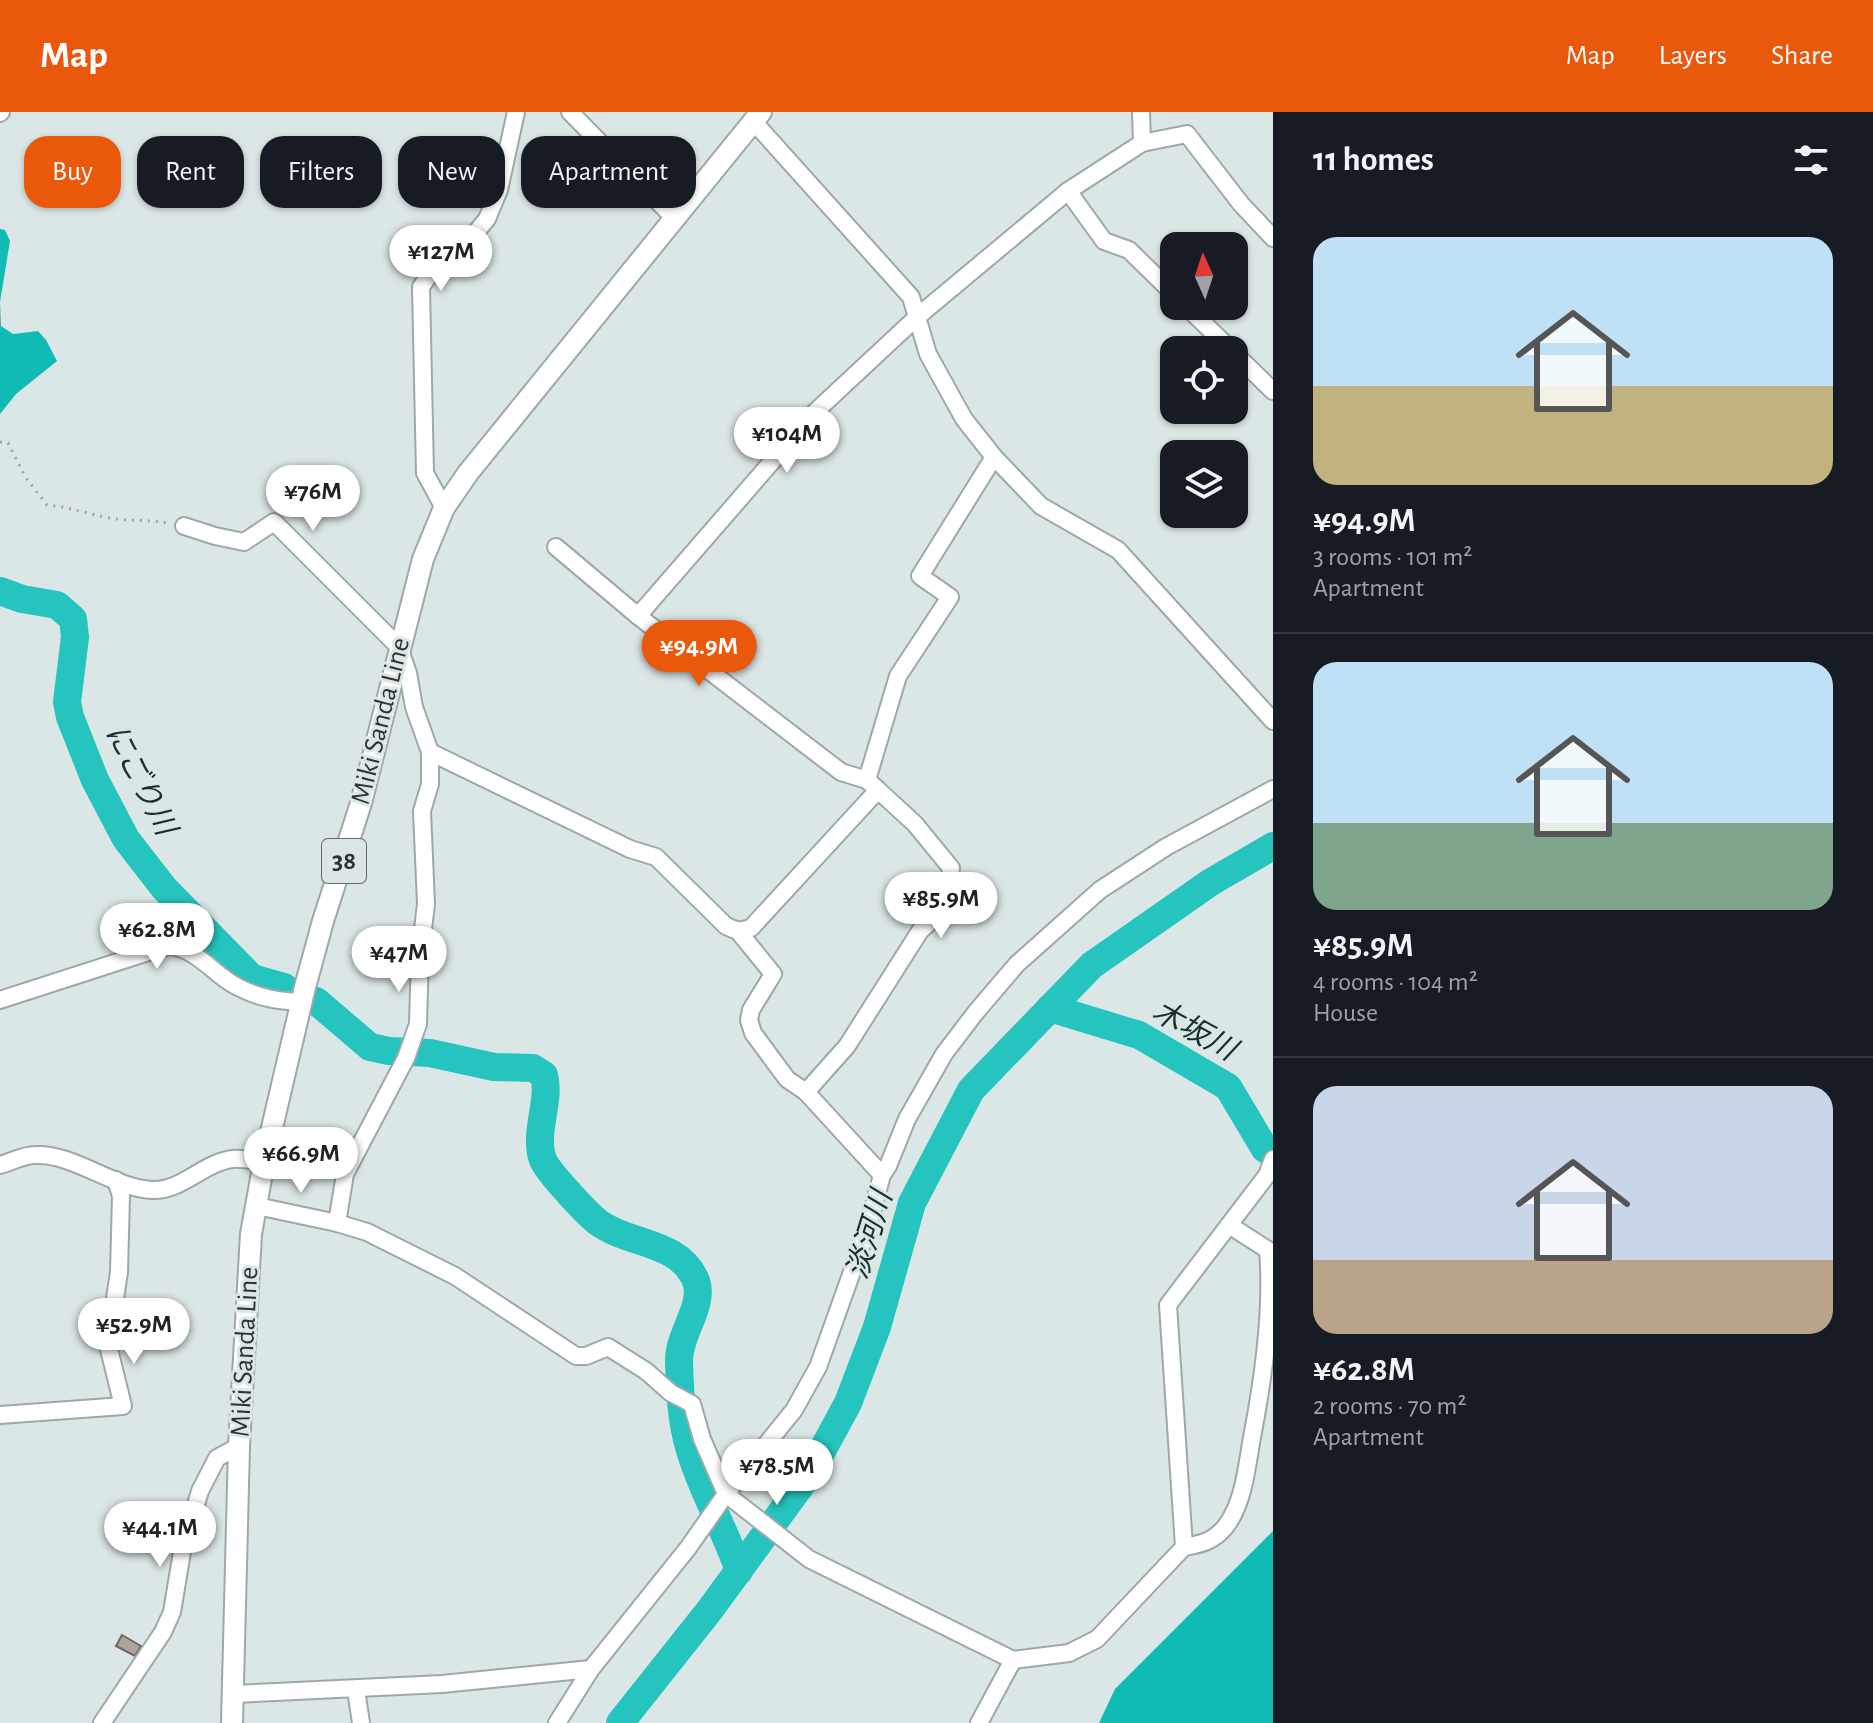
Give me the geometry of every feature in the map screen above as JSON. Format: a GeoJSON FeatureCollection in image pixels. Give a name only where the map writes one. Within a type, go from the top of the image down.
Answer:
{"type":"FeatureCollection","features":[{"type":"Feature","properties":{"kind":"main road","name":"Miki Sanda Line"},"geometry":{"type":"LineString","coordinates":[[232,1723],[239,1446],[251,1234],[264,1162],[301,1002],[361,803],[423,559],[444,508],[468,473],[758,117]]}},
{"type":"Feature","properties":{"kind":"street"},"geometry":{"type":"LineString","coordinates":[[444,508],[425,473],[421,287],[440,260],[472,237],[487,219],[499,190],[516,112]]}},
{"type":"Feature","properties":{"kind":"street"},"geometry":{"type":"LineString","coordinates":[[570,112],[675,219]]}},
{"type":"Feature","properties":{"kind":"street"},"geometry":{"type":"LineString","coordinates":[[1141,112],[1142,143]]}},
{"type":"Feature","properties":{"kind":"street"},"geometry":{"type":"LineString","coordinates":[[758,117],[911,297],[928,354],[964,419],[994,457],[1041,506],[1118,550],[1273,721]]}},
{"type":"Feature","properties":{"kind":"street"},"geometry":{"type":"LineString","coordinates":[[638,616],[815,412],[917,317],[1068,191],[1142,143],[1187,134],[1241,204],[1273,238]]}},
{"type":"Feature","properties":{"kind":"street"},"geometry":{"type":"LineString","coordinates":[[1068,191],[1104,241],[1129,250],[1160,280]]}},
{"type":"Feature","properties":{"kind":"street"},"geometry":{"type":"LineString","coordinates":[[1201,320],[1217,336]]}},
{"type":"Feature","properties":{"kind":"street"},"geometry":{"type":"LineString","coordinates":[[1248,366],[1273,391]]}},
{"type":"Feature","properties":{"kind":"street"},"geometry":{"type":"LineString","coordinates":[[738,931],[751,928],[873,785],[898,676],[950,597],[920,576],[994,457]]}},
{"type":"Feature","properties":{"kind":"street"},"geometry":{"type":"LineString","coordinates":[[184,526],[244,542],[274,522],[399,647],[414,707],[430,752],[430,784],[422,811],[426,904],[420,954],[418,1024],[406,1058],[345,1174],[337,1223]]}},
{"type":"Feature","properties":{"kind":"street"},"geometry":{"type":"LineString","coordinates":[[556,547],[638,616],[841,772],[873,785],[915,824],[951,868],[950,886],[936,918],[920,931],[847,1046],[806,1092]]}},
{"type":"Feature","properties":{"kind":"street"},"geometry":{"type":"LineString","coordinates":[[430,752],[630,849],[656,857],[726,926],[738,931],[773,974],[751,1010],[749,1020],[753,1033],[787,1079],[806,1092],[882,1175]]}},
{"type":"Feature","properties":{"kind":"street"},"geometry":{"type":"LineString","coordinates":[[557,1723],[591,1669],[794,1410],[818,1367],[868,1227],[882,1175],[907,1119],[944,1054],[1017,964],[1100,890],[1166,847],[1273,789]]}},
{"type":"Feature","properties":{"kind":"street"},"geometry":{"type":"LineString","coordinates":[[0,1000],[167,946],[184,946],[236,986],[271,1000],[301,1002]]}},
{"type":"Feature","properties":{"kind":"street"},"geometry":{"type":"LineString","coordinates":[[0,1165],[33,1155],[52,1156],[140,1188],[167,1189],[209,1167],[233,1159],[264,1162]]}},
{"type":"Feature","properties":{"kind":"street"},"geometry":{"type":"LineString","coordinates":[[1184,1547],[1168,1305],[1267,1175],[1272,1162]]}},
{"type":"Feature","properties":{"kind":"street"},"geometry":{"type":"LineString","coordinates":[[0,1415],[123,1406],[108,1345],[119,1272],[121,1196],[116,1180]]}},
{"type":"Feature","properties":{"kind":"street"},"geometry":{"type":"LineString","coordinates":[[257,1206],[367,1232],[455,1276],[576,1356],[586,1356],[608,1347],[646,1371],[671,1393],[692,1404],[702,1439],[726,1494],[804,1552],[809,1559],[1013,1660],[1069,1653],[1097,1639],[1184,1547],[1214,1539],[1232,1515],[1243,1485],[1270,1334],[1272,1266],[1268,1250],[1229,1225]]}},
{"type":"Feature","properties":{"kind":"street"},"geometry":{"type":"LineString","coordinates":[[102,1723],[163,1632],[172,1612],[182,1552],[200,1491],[217,1458],[239,1446]]}},
{"type":"Feature","properties":{"kind":"street"},"geometry":{"type":"LineString","coordinates":[[979,1723],[1013,1660]]}},
{"type":"Feature","properties":{"kind":"street"},"geometry":{"type":"LineString","coordinates":[[233,1694],[356,1690],[591,1669]]}},
{"type":"Feature","properties":{"kind":"street"},"geometry":{"type":"LineString","coordinates":[[356,1690],[361,1723]]}},
{"type":"Feature","properties":{"kind":"path"},"geometry":{"type":"LineString","coordinates":[[0,442],[8,443],[26,478],[47,505],[117,519],[144,518],[184,526]]}},
{"type":"Feature","properties":{"kind":"shaded area"},"geometry":{"type":"Polygon","coordinates":[[[0,229],[5,230],[10,241],[0,302],[0,229]]]}},
{"type":"Feature","properties":{"kind":"shaded area"},"geometry":{"type":"Polygon","coordinates":[[[0,302],[1,326],[13,334],[38,331],[57,361],[16,394],[0,414],[0,302]]]}},
{"type":"Feature","properties":{"kind":"shaded area"},"geometry":{"type":"Polygon","coordinates":[[[1273,1531],[1273,1723],[1099,1723],[1115,1689],[1273,1531]]]}},
{"type":"Feature","properties":{"kind":"building"},"geometry":{"type":"Polygon","coordinates":[[[122,1635],[141,1646],[135,1656],[116,1646],[122,1635]]]}},
{"type":"Feature","properties":{"kind":"waterway","name":"にごり川"},"geometry":{"type":"LineString","coordinates":[[0,591],[22,599],[57,605],[73,619],[75,637],[67,702],[70,717],[95,780],[126,839],[164,888],[252,978],[284,987]]}},
{"type":"Feature","properties":{"kind":"waterway","name":"淡河川"},"geometry":{"type":"LineString","coordinates":[[620,1723],[709,1611],[810,1473],[848,1403],[877,1327],[912,1203],[971,1090],[1092,965],[1211,882],[1273,846]]}},
{"type":"Feature","properties":{"kind":"waterway","name":"にごり川"},"geometry":{"type":"LineString","coordinates":[[316,1001],[370,1047],[430,1053],[494,1067],[533,1068],[544,1075],[546,1085],[540,1150],[552,1174],[599,1223],[666,1251],[689,1268],[698,1291],[680,1352],[684,1426],[700,1479],[739,1571]]}},
{"type":"Feature","properties":{"kind":"waterway","name":"木坂川"},"geometry":{"type":"LineString","coordinates":[[1050,1008],[1139,1035],[1228,1087],[1265,1149],[1273,1154]]}}]}
